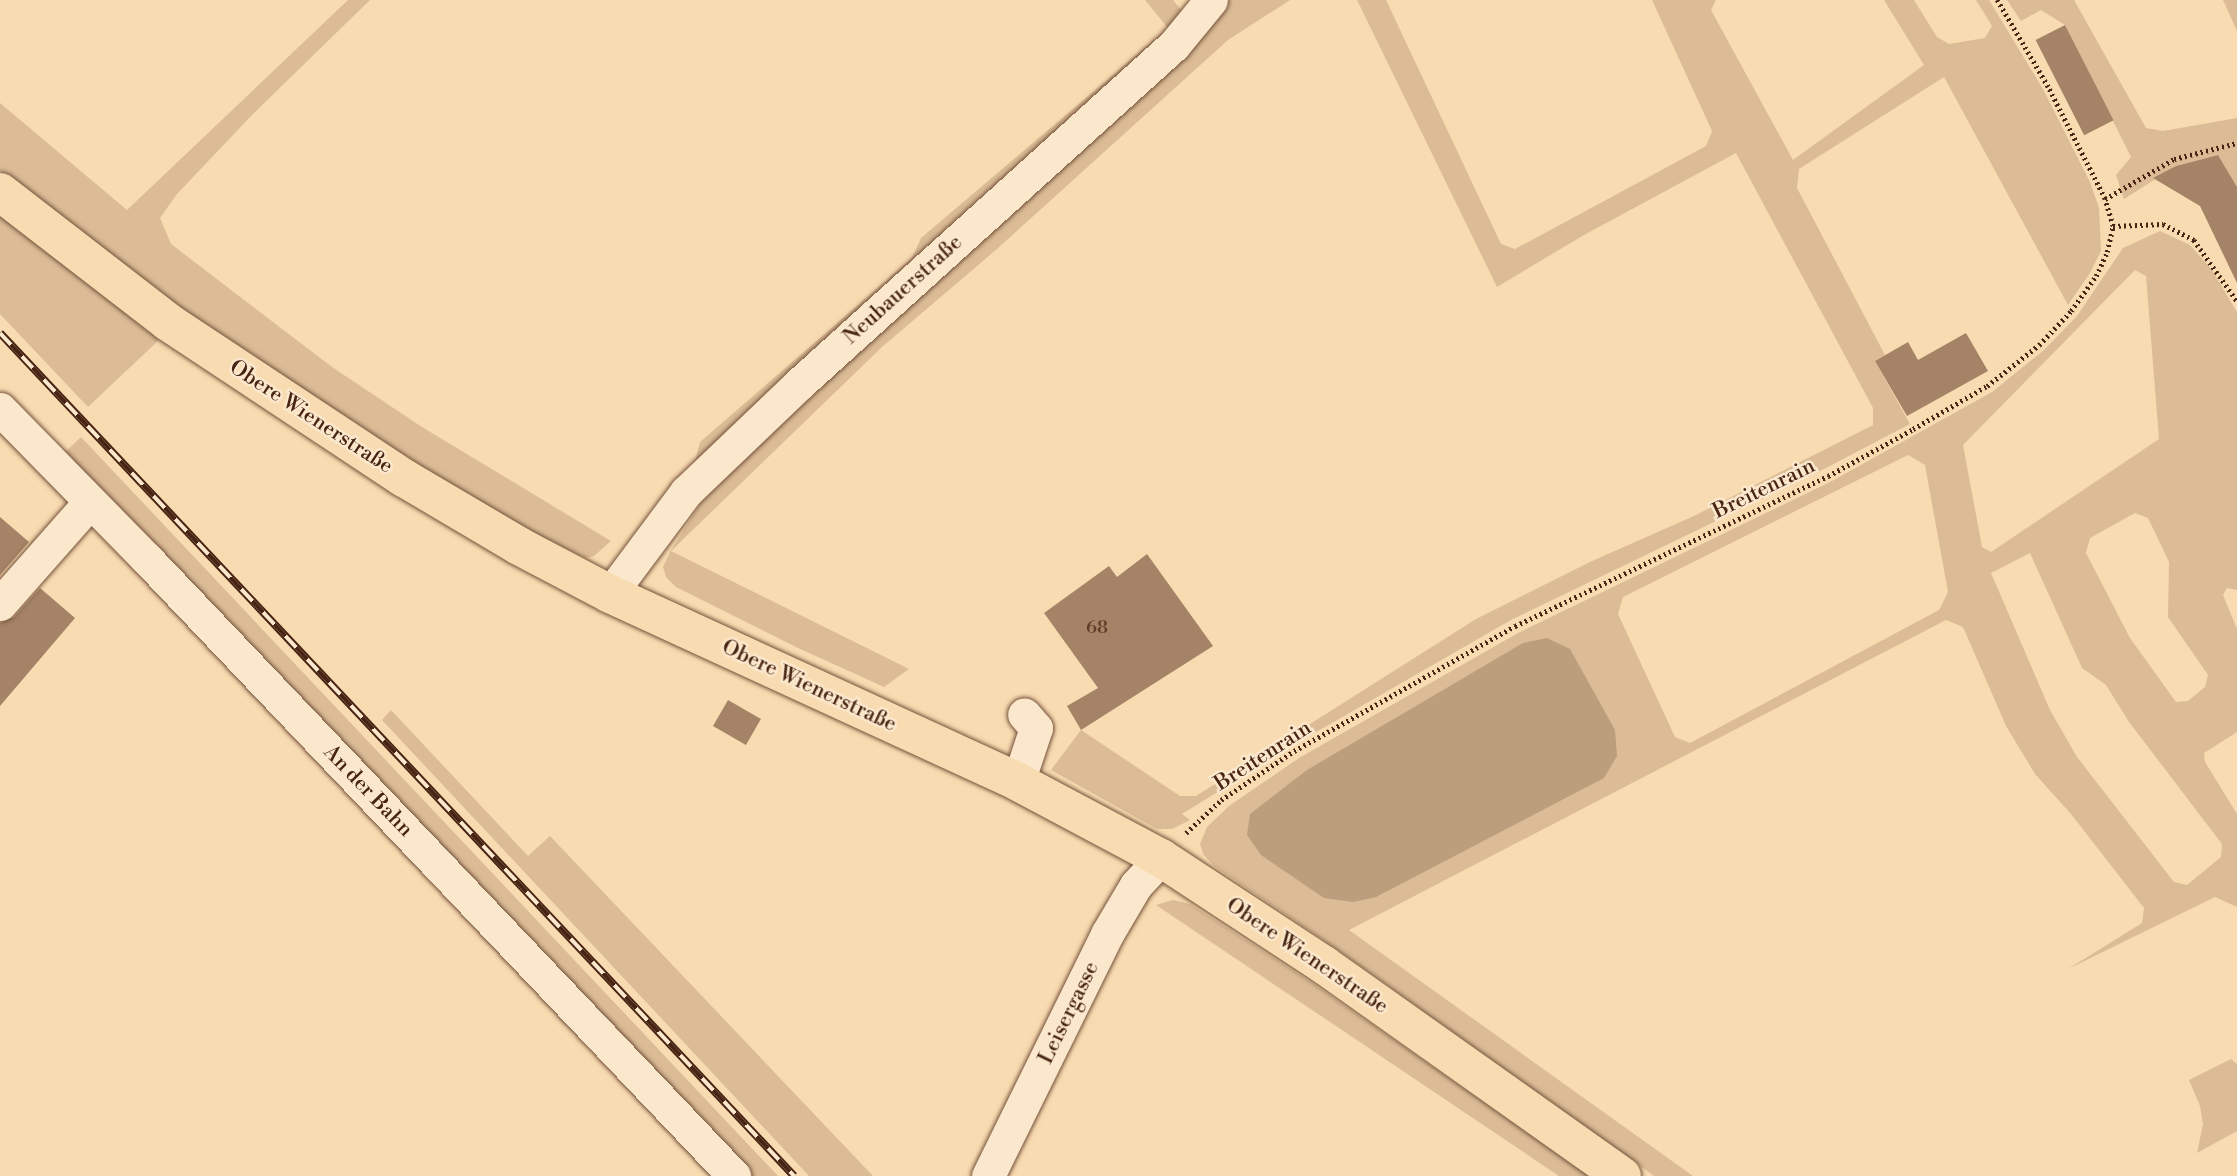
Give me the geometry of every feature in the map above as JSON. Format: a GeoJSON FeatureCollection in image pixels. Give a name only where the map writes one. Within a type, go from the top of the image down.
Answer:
{"type":"FeatureCollection","features":[{"type":"Feature","properties":{"kind":"main road","name":"Obere Wienerstraße"},"geometry":{"type":"LineString","coordinates":[[0,192],[168,322],[286,402],[507,540],[610,594],[1018,782],[1161,858],[1324,965],[1622,1176]]}},
{"type":"Feature","properties":{"kind":"street","name":"Neubauerstraße"},"geometry":{"type":"LineString","coordinates":[[610,594],[687,492],[800,383],[1174,46],[1210,0]]}},
{"type":"Feature","properties":{"kind":"street","name":"An der Bahn"},"geometry":{"type":"LineString","coordinates":[[0,409],[89,503],[157,568],[734,1176]]}},
{"type":"Feature","properties":{"kind":"street"},"geometry":{"type":"LineString","coordinates":[[0,604],[89,503]]}},
{"type":"Feature","properties":{"kind":"street"},"geometry":{"type":"LineString","coordinates":[[1018,782],[1036,728],[1024,714]]}},
{"type":"Feature","properties":{"kind":"street","name":"Leisergasse"},"geometry":{"type":"LineString","coordinates":[[988,1176],[1107,934],[1136,885],[1161,858]]}},
{"type":"Feature","properties":{"kind":"path"},"geometry":{"type":"LineString","coordinates":[[1997,0],[2048,86],[2105,199],[2113,226],[2163,224],[2193,240],[2237,301]]}},
{"type":"Feature","properties":{"kind":"path"},"geometry":{"type":"LineString","coordinates":[[2105,199],[2174,159],[2237,142]]}},
{"type":"Feature","properties":{"kind":"path","name":"Breitenrain"},"geometry":{"type":"LineString","coordinates":[[1161,858],[1222,800],[1306,745],[1515,626],[1828,476],[1987,386],[2039,345],[2071,311],[2096,276],[2107,252],[2113,226]]}},
{"type":"Feature","properties":{"kind":"shaded area"},"geometry":{"type":"Polygon","coordinates":[[[348,0],[370,0],[252,115],[177,194],[160,218],[171,244],[332,367],[422,427],[611,541],[594,556],[586,558],[527,532],[414,464],[179,308],[0,170],[0,103],[127,210],[348,0]]]}},
{"type":"Feature","properties":{"kind":"shaded area"},"geometry":{"type":"Polygon","coordinates":[[[1145,0],[1173,0],[1183,12],[1165,38],[694,465],[700,442],[912,258],[921,238],[1168,28],[1145,0]]]}},
{"type":"Feature","properties":{"kind":"shaded area"},"geometry":{"type":"Polygon","coordinates":[[[1230,0],[1290,0],[1228,40],[997,249],[882,347],[671,551],[909,669],[884,687],[798,648],[676,587],[666,577],[663,567],[670,552],[700,504],[810,392],[1196,42],[1230,0]]]}},
{"type":"Feature","properties":{"kind":"shaded area"},"geometry":{"type":"Polygon","coordinates":[[[1357,0],[1386,0],[1501,244],[1515,249],[1706,146],[1712,131],[1652,0],[1716,0],[1711,10],[1793,160],[1924,65],[1884,0],[1914,0],[1937,37],[1949,44],[1985,38],[1992,26],[1976,0],[1989,0],[2043,89],[2090,182],[2099,208],[2101,251],[2068,305],[1944,77],[1799,169],[1797,188],[1885,355],[1875,361],[1910,424],[1826,468],[1511,620],[1292,746],[1182,814],[1190,820],[1172,829],[1157,829],[1051,770],[1081,730],[1180,796],[1196,796],[1476,619],[1592,561],[1694,516],[1873,425],[1873,408],[1736,153],[1584,235],[1497,287],[1357,0]]]}},
{"type":"Feature","properties":{"kind":"shaded area"},"geometry":{"type":"Polygon","coordinates":[[[2007,0],[2074,0],[2146,128],[2163,131],[2237,118],[2237,211],[2235,184],[2218,155],[2176,166],[2124,199],[2116,175],[2131,157],[2065,25],[2041,10],[2021,21],[2007,0]]]}},
{"type":"Feature","properties":{"kind":"shaded area"},"geometry":{"type":"Polygon","coordinates":[[[2223,0],[2237,0],[2237,31],[2223,0]]]}},
{"type":"Feature","properties":{"kind":"shaded area"},"geometry":{"type":"Polygon","coordinates":[[[0,215],[160,339],[88,407],[0,314],[0,215]]]}},
{"type":"Feature","properties":{"kind":"shaded area"},"geometry":{"type":"Polygon","coordinates":[[[2160,231],[2190,245],[2212,270],[2237,312],[2237,590],[2227,588],[2223,595],[2237,629],[2237,732],[2204,753],[2205,762],[2237,814],[2237,907],[2215,897],[2068,969],[2142,923],[2144,908],[2071,814],[2035,774],[2006,726],[1963,627],[1946,620],[1349,930],[1693,1176],[1654,1176],[1337,949],[1214,866],[1203,854],[1200,844],[1207,827],[1229,806],[1299,758],[1518,633],[1832,481],[1992,392],[2044,350],[2077,316],[2123,248],[2160,231]],[[2135,270],[1963,445],[1982,547],[1991,552],[2159,439],[2146,276],[2135,270]],[[1908,455],[1623,597],[1618,614],[1675,737],[1690,743],[1939,610],[1948,592],[1925,465],[1908,455]],[[2135,513],[2090,538],[2086,553],[2130,638],[2176,702],[2188,701],[2205,687],[2208,675],[2168,617],[2169,562],[2148,518],[2135,513]],[[2030,553],[1991,573],[2050,710],[2077,757],[2174,882],[2187,885],[2221,857],[2222,844],[2129,722],[2106,685],[2082,668],[2030,553]]]}},
{"type":"Feature","properties":{"kind":"shaded area"},"geometry":{"type":"Polygon","coordinates":[[[81,437],[778,1176],[743,1176],[58,459],[81,437]]]}},
{"type":"Feature","properties":{"kind":"shaded area"},"geometry":{"type":"Polygon","coordinates":[[[1547,638],[1570,649],[1615,730],[1617,756],[1604,778],[1376,897],[1353,902],[1324,898],[1261,855],[1247,835],[1250,814],[1307,770],[1523,643],[1547,638]]]}},
{"type":"Feature","properties":{"kind":"shaded area"},"geometry":{"type":"Polygon","coordinates":[[[391,710],[528,856],[550,836],[873,1176],[809,1176],[382,720],[391,710]]]}},
{"type":"Feature","properties":{"kind":"shaded area"},"geometry":{"type":"Polygon","coordinates":[[[1173,900],[1190,904],[1312,983],[1589,1176],[1559,1176],[1156,905],[1173,900]]]}},
{"type":"Feature","properties":{"kind":"shaded area"},"geometry":{"type":"Polygon","coordinates":[[[2231,1059],[2237,1064],[2237,1131],[2197,1153],[2203,1124],[2200,1106],[2189,1080],[2231,1059]]]}},
{"type":"Feature","properties":{"kind":"building"},"geometry":{"type":"Polygon","coordinates":[[[2065,25],[2114,120],[2084,135],[2036,40],[2065,25]]]}},
{"type":"Feature","properties":{"kind":"building"},"geometry":{"type":"Polygon","coordinates":[[[2218,155],[2237,187],[2237,283],[2200,206],[2153,178],[2176,166],[2218,155]]]}},
{"type":"Feature","properties":{"kind":"building"},"geometry":{"type":"Polygon","coordinates":[[[1966,333],[1988,371],[1907,416],[1875,361],[1908,342],[1918,360],[1966,333]]]}},
{"type":"Feature","properties":{"kind":"building"},"geometry":{"type":"Polygon","coordinates":[[[0,517],[29,542],[0,575],[0,517]]]}},
{"type":"Feature","properties":{"kind":"building"},"geometry":{"type":"Polygon","coordinates":[[[1147,554],[1213,646],[1081,730],[1067,706],[1098,688],[1044,613],[1109,566],[1117,577],[1147,554]]]}},
{"type":"Feature","properties":{"kind":"building"},"geometry":{"type":"Polygon","coordinates":[[[40,588],[75,618],[0,706],[0,623],[14,617],[40,588]]]}},
{"type":"Feature","properties":{"kind":"building"},"geometry":{"type":"Polygon","coordinates":[[[728,700],[761,719],[746,745],[713,726],[728,700]]]}},
{"type":"Feature","properties":{"kind":"railway"},"geometry":{"type":"LineString","coordinates":[[0,333],[794,1176]]}}]}
